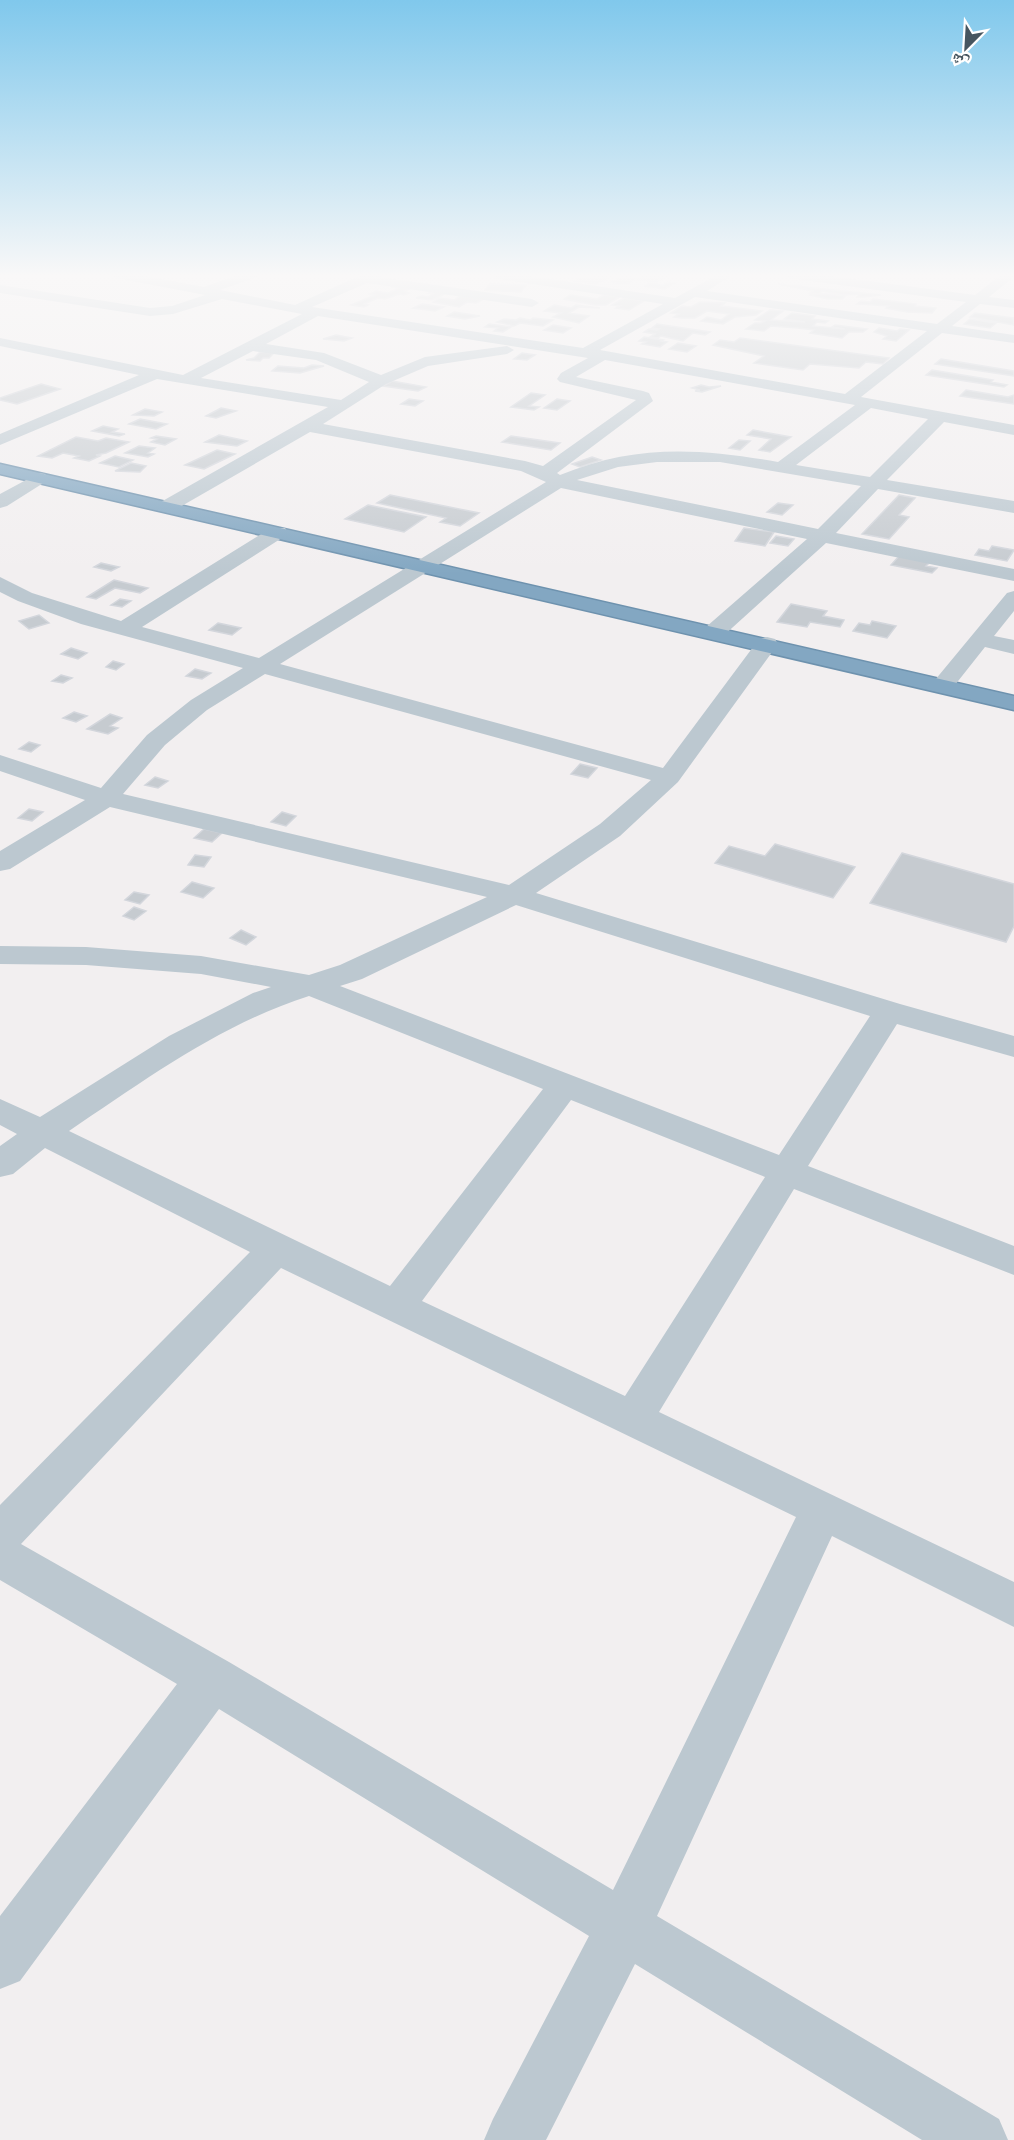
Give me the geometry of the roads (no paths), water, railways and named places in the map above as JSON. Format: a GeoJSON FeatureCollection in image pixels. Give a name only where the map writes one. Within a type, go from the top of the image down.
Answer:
{"type":"FeatureCollection","features":[{"type":"Feature","properties":{"kind":"highway"},"geometry":{"type":"LineString","coordinates":[[0,469],[1014,703]]}},
{"type":"Feature","properties":{"kind":"street"},"geometry":{"type":"LineString","coordinates":[[0,440],[155,374],[344,405]]}},
{"type":"Feature","properties":{"kind":"street"},"geometry":{"type":"LineString","coordinates":[[185,380],[197,374]]}},
{"type":"Feature","properties":{"kind":"street"},"geometry":{"type":"LineString","coordinates":[[364,374],[381,381]]}},
{"type":"Feature","properties":{"kind":"street"},"geometry":{"type":"LineString","coordinates":[[166,507],[344,405],[381,381],[398,374]]}},
{"type":"Feature","properties":{"kind":"street"},"geometry":{"type":"LineString","coordinates":[[0,863],[106,798],[156,740],[199,705],[421,565],[552,477],[645,401],[643,396],[637,394],[565,379],[570,374]]}},
{"type":"Feature","properties":{"kind":"street"},"geometry":{"type":"LineString","coordinates":[[708,374],[1014,430]]}},
{"type":"Feature","properties":{"kind":"street"},"geometry":{"type":"LineString","coordinates":[[848,399],[881,374]]}},
{"type":"Feature","properties":{"kind":"street"},"geometry":{"type":"LineString","coordinates":[[783,466],[868,403]]}},
{"type":"Feature","properties":{"kind":"street"},"geometry":{"type":"LineString","coordinates":[[714,632],[821,537],[939,417]]}},
{"type":"Feature","properties":{"kind":"street"},"geometry":{"type":"LineString","coordinates":[[307,426],[525,466],[552,477],[821,537],[1014,575]]}},
{"type":"Feature","properties":{"kind":"street"},"geometry":{"type":"LineString","coordinates":[[552,477],[624,459],[720,457],[1014,507]]}},
{"type":"Feature","properties":{"kind":"street"},"geometry":{"type":"LineString","coordinates":[[0,502],[39,478]]}},
{"type":"Feature","properties":{"kind":"street"},"geometry":{"type":"LineString","coordinates":[[123,628],[278,532]]}},
{"type":"Feature","properties":{"kind":"street"},"geometry":{"type":"LineString","coordinates":[[0,583],[26,597],[89,619],[669,777]]}},
{"type":"Feature","properties":{"kind":"street"},"geometry":{"type":"LineString","coordinates":[[0,607],[26,597]]}},
{"type":"Feature","properties":{"kind":"street"},"geometry":{"type":"LineString","coordinates":[[943,685],[1010,608]]}},
{"type":"Feature","properties":{"kind":"street"},"geometry":{"type":"LineString","coordinates":[[981,640],[1014,647]]}},
{"type":"Feature","properties":{"kind":"street"},"geometry":{"type":"LineString","coordinates":[[0,1165],[43,1131],[180,1043],[264,1000],[351,972],[514,895],[610,830],[669,777],[767,645]]}},
{"type":"Feature","properties":{"kind":"street"},"geometry":{"type":"LineString","coordinates":[[0,763],[106,798],[514,895],[889,1011],[1014,1047]]}},
{"type":"Feature","properties":{"kind":"street"},"geometry":{"type":"LineString","coordinates":[[0,955],[86,956],[201,965],[310,985],[1014,1261]]}},
{"type":"Feature","properties":{"kind":"street"},"geometry":{"type":"LineString","coordinates":[[633,1419],[889,1011]]}},
{"type":"Feature","properties":{"kind":"street"},"geometry":{"type":"LineString","coordinates":[[397,1306],[564,1085]]}},
{"type":"Feature","properties":{"kind":"street"},"geometry":{"type":"LineString","coordinates":[[0,1111],[276,1249],[822,1509],[1014,1605]]}},
{"type":"Feature","properties":{"kind":"street"},"geometry":{"type":"LineString","coordinates":[[0,1535],[276,1249]]}},
{"type":"Feature","properties":{"kind":"street"},"geometry":{"type":"LineString","coordinates":[[514,2140],[624,1927],[822,1509]]}},
{"type":"Feature","properties":{"kind":"street"},"geometry":{"type":"LineString","coordinates":[[0,1556],[212,1678],[978,2140]]}},
{"type":"Feature","properties":{"kind":"street"},"geometry":{"type":"LineString","coordinates":[[4,1946],[212,1678]]}}]}
